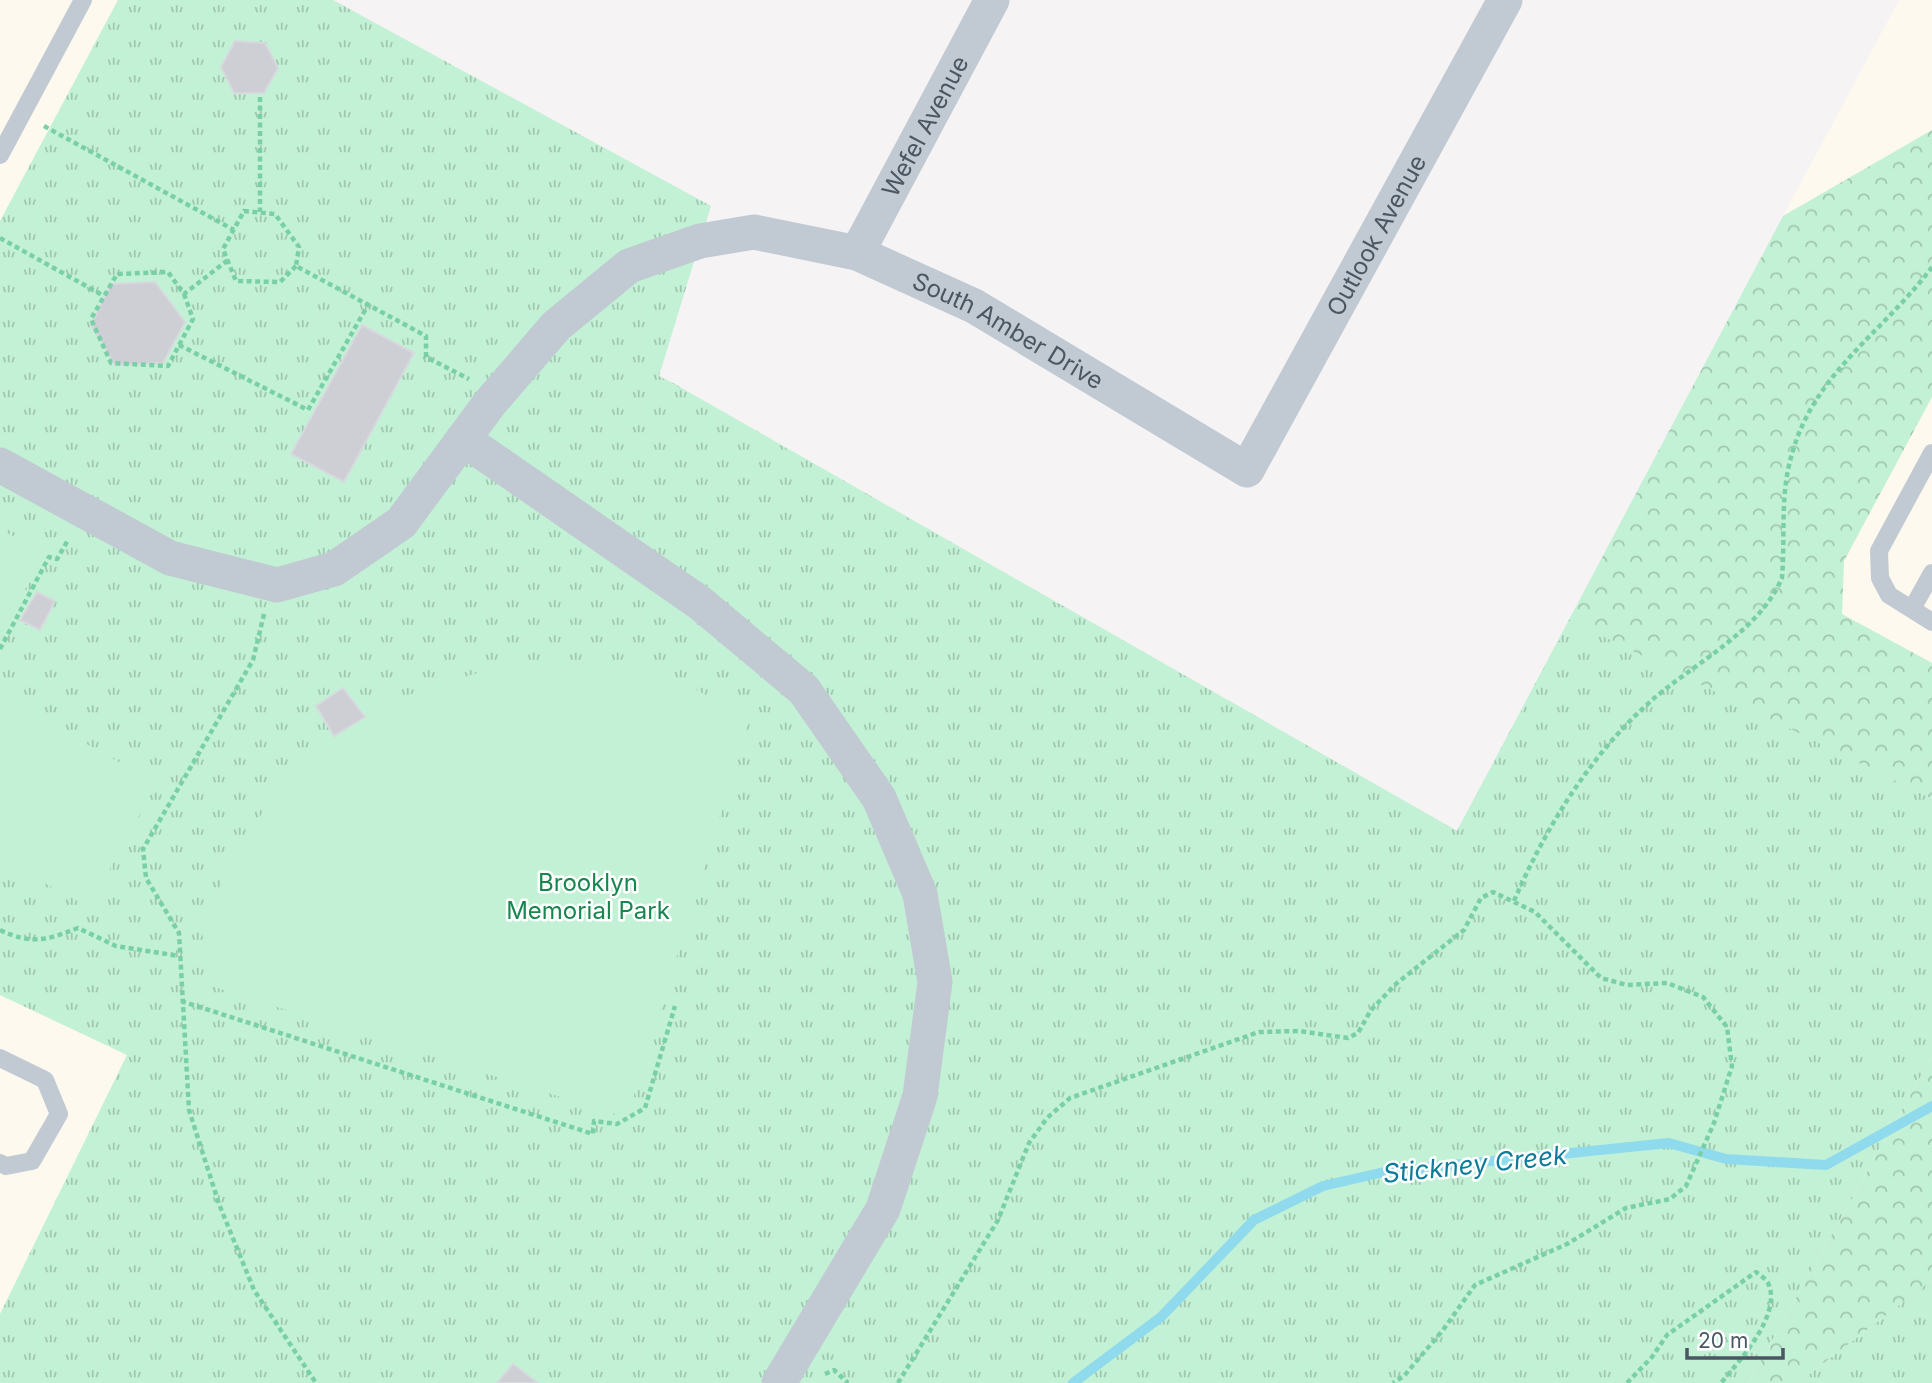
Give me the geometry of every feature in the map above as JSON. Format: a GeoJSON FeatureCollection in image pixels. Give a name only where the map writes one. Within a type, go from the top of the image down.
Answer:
{"type":"FeatureCollection","features":[{"type":"Feature","properties":{"kind":"street","name":"Wefel Avenue"},"geometry":{"type":"LineString","coordinates":[[858,253],[992,0]]}},
{"type":"Feature","properties":{"kind":"street","name":"Outlook Avenue"},"geometry":{"type":"LineString","coordinates":[[1247,470],[1505,0]]}},
{"type":"Feature","properties":{"kind":"street","name":"South Amber Drive"},"geometry":{"type":"LineString","coordinates":[[497,395],[556,326],[629,266],[700,241],[754,232],[858,253],[974,306],[1247,470]]}},
{"type":"Feature","properties":{"kind":"street"},"geometry":{"type":"LineString","coordinates":[[0,465],[170,558],[277,585],[334,569],[401,523],[497,395]]}},
{"type":"Feature","properties":{"kind":"street"},"geometry":{"type":"LineString","coordinates":[[463,439],[700,603],[804,690],[878,798],[920,894],[935,982],[920,1096],[883,1209],[779,1383]]}},
{"type":"Feature","properties":{"kind":"lane"},"geometry":{"type":"LineString","coordinates":[[0,155],[83,0]]}},
{"type":"Feature","properties":{"kind":"lane"},"geometry":{"type":"LineString","coordinates":[[1932,453],[1879,551],[1880,579],[1889,595],[1932,622]]}},
{"type":"Feature","properties":{"kind":"lane"},"geometry":{"type":"LineString","coordinates":[[1912,610],[1932,573]]}},
{"type":"Feature","properties":{"kind":"lane"},"geometry":{"type":"LineString","coordinates":[[0,1058],[45,1080],[59,1114],[33,1161],[6,1166],[0,1163]]}},
{"type":"Feature","properties":{"kind":"path"},"geometry":{"type":"LineString","coordinates":[[260,97],[260,212]]}},
{"type":"Feature","properties":{"kind":"path"},"geometry":{"type":"LineString","coordinates":[[22,114],[234,230]]}},
{"type":"Feature","properties":{"kind":"path"},"geometry":{"type":"LineString","coordinates":[[244,211],[260,212],[275,214],[299,247],[296,266],[281,282],[236,281],[223,249],[244,211]]}},
{"type":"Feature","properties":{"kind":"path"},"geometry":{"type":"LineString","coordinates":[[0,238],[104,296]]}},
{"type":"Feature","properties":{"kind":"path"},"geometry":{"type":"LineString","coordinates":[[184,294],[228,260]]}},
{"type":"Feature","properties":{"kind":"path"},"geometry":{"type":"LineString","coordinates":[[296,266],[426,336],[426,357],[497,395]]}},
{"type":"Feature","properties":{"kind":"path"},"geometry":{"type":"LineString","coordinates":[[1514,901],[1548,828],[1570,794],[1634,717],[1740,630],[1777,590],[1782,578],[1787,475],[1807,411],[1827,381],[1900,307],[1932,267]]}},
{"type":"Feature","properties":{"kind":"path"},"geometry":{"type":"LineString","coordinates":[[168,272],[184,294],[193,319],[168,366],[111,363],[91,319],[117,274],[168,272]]}},
{"type":"Feature","properties":{"kind":"path"},"geometry":{"type":"LineString","coordinates":[[179,345],[308,410],[368,305]]}},
{"type":"Feature","properties":{"kind":"path"},"geometry":{"type":"LineString","coordinates":[[0,649],[49,557],[57,559],[83,511]]}},
{"type":"Feature","properties":{"kind":"path"},"geometry":{"type":"LineString","coordinates":[[265,582],[264,622],[253,660],[143,849],[146,877],[178,933],[189,1110],[219,1204],[254,1290],[316,1383]]}},
{"type":"Feature","properties":{"kind":"path"},"geometry":{"type":"LineString","coordinates":[[898,1383],[998,1220],[1029,1143],[1047,1118],[1070,1098],[1259,1032],[1299,1031],[1348,1038],[1358,1032],[1371,1010],[1397,983],[1464,930],[1481,898],[1493,892],[1535,912],[1601,978],[1626,985],[1667,982],[1703,998],[1727,1027],[1732,1066],[1713,1123],[1686,1186],[1670,1199],[1626,1208],[1567,1244],[1475,1285],[1435,1339],[1404,1376],[1393,1383]]}},
{"type":"Feature","properties":{"kind":"path"},"geometry":{"type":"LineString","coordinates":[[0,930],[16,938],[45,941],[78,928],[116,946],[179,956]]}},
{"type":"Feature","properties":{"kind":"path"},"geometry":{"type":"LineString","coordinates":[[181,1001],[593,1134],[594,1121],[617,1124],[645,1108],[675,1006]]}},
{"type":"Feature","properties":{"kind":"path"},"geometry":{"type":"LineString","coordinates":[[1627,1383],[1652,1357],[1667,1335],[1756,1272],[1768,1283],[1771,1309],[1750,1348],[1721,1383]]}},
{"type":"Feature","properties":{"kind":"path"},"geometry":{"type":"LineString","coordinates":[[818,1376],[834,1370],[848,1383]]}},
{"type":"Feature","properties":{"kind":"shaded area"},"geometry":{"type":"Polygon","coordinates":[[[0,0],[118,0],[0,221],[0,0]]]}},
{"type":"Feature","properties":{"kind":"shaded area"},"geometry":{"type":"Polygon","coordinates":[[[1899,0],[1932,0],[1932,130],[1783,216],[1899,0]]]}},
{"type":"Feature","properties":{"kind":"shaded area"},"geometry":{"type":"Polygon","coordinates":[[[1932,397],[1932,663],[1842,615],[1844,561],[1932,397]]]}},
{"type":"Feature","properties":{"kind":"shaded area"},"geometry":{"type":"Polygon","coordinates":[[[0,995],[127,1055],[0,1314],[0,995]]]}},
{"type":"Feature","properties":{"kind":"green space","name":"Brooklyn Memorial Park"},"geometry":{"type":"Polygon","coordinates":[[[118,0],[333,0],[711,206],[659,376],[1457,831],[1570,620],[1932,799],[1932,1056],[1748,1383],[0,1383],[0,1314],[127,1055],[0,995],[0,221],[118,0]]]}},
{"type":"Feature","properties":{"kind":"green space"},"geometry":{"type":"Polygon","coordinates":[[[1932,130],[1932,397],[1844,561],[1842,614],[1932,663],[1932,799],[1867,767],[1653,1014],[659,375],[1457,831],[1783,216],[1932,130]]]}},
{"type":"Feature","properties":{"kind":"green space"},"geometry":{"type":"Polygon","coordinates":[[[0,529],[45,553],[0,635],[0,529]]]}},
{"type":"Feature","properties":{"kind":"green space"},"geometry":{"type":"Polygon","coordinates":[[[502,665],[660,671],[750,718],[627,1118],[211,986],[200,921],[292,761],[393,700],[502,665]]]}},
{"type":"Feature","properties":{"kind":"green space"},"geometry":{"type":"Polygon","coordinates":[[[3,698],[157,783],[89,907],[0,859],[0,704],[3,698]]]}},
{"type":"Feature","properties":{"kind":"green space"},"geometry":{"type":"Polygon","coordinates":[[[1932,1056],[1932,1280],[1798,1383],[1748,1383],[1932,1056]]]}},
{"type":"Feature","properties":{"kind":"green space"},"geometry":{"type":"Polygon","coordinates":[[[1932,1280],[1932,1383],[1798,1383],[1932,1280]]]}},
{"type":"Feature","properties":{"kind":"building"},"geometry":{"type":"Polygon","coordinates":[[[235,41],[265,43],[278,68],[264,93],[234,93],[221,67],[235,41]]]}},
{"type":"Feature","properties":{"kind":"building"},"geometry":{"type":"Polygon","coordinates":[[[155,282],[185,322],[163,363],[115,365],[91,325],[111,284],[155,282]]]}},
{"type":"Feature","properties":{"kind":"building"},"geometry":{"type":"Polygon","coordinates":[[[362,325],[414,353],[344,482],[291,454],[362,325]]]}},
{"type":"Feature","properties":{"kind":"building"},"geometry":{"type":"Polygon","coordinates":[[[37,592],[55,601],[40,630],[20,620],[37,592]]]}},
{"type":"Feature","properties":{"kind":"building"},"geometry":{"type":"Polygon","coordinates":[[[343,688],[365,717],[334,736],[316,706],[343,688]]]}},
{"type":"Feature","properties":{"kind":"building"},"geometry":{"type":"Polygon","coordinates":[[[513,1364],[538,1383],[497,1383],[513,1364]]]}},
{"type":"Feature","properties":{"kind":"waterway","name":"Stickney Creek"},"geometry":{"type":"LineString","coordinates":[[1073,1383],[1161,1317],[1254,1220],[1323,1186],[1384,1172],[1669,1143],[1726,1159],[1826,1165],[1932,1106]]}}]}
